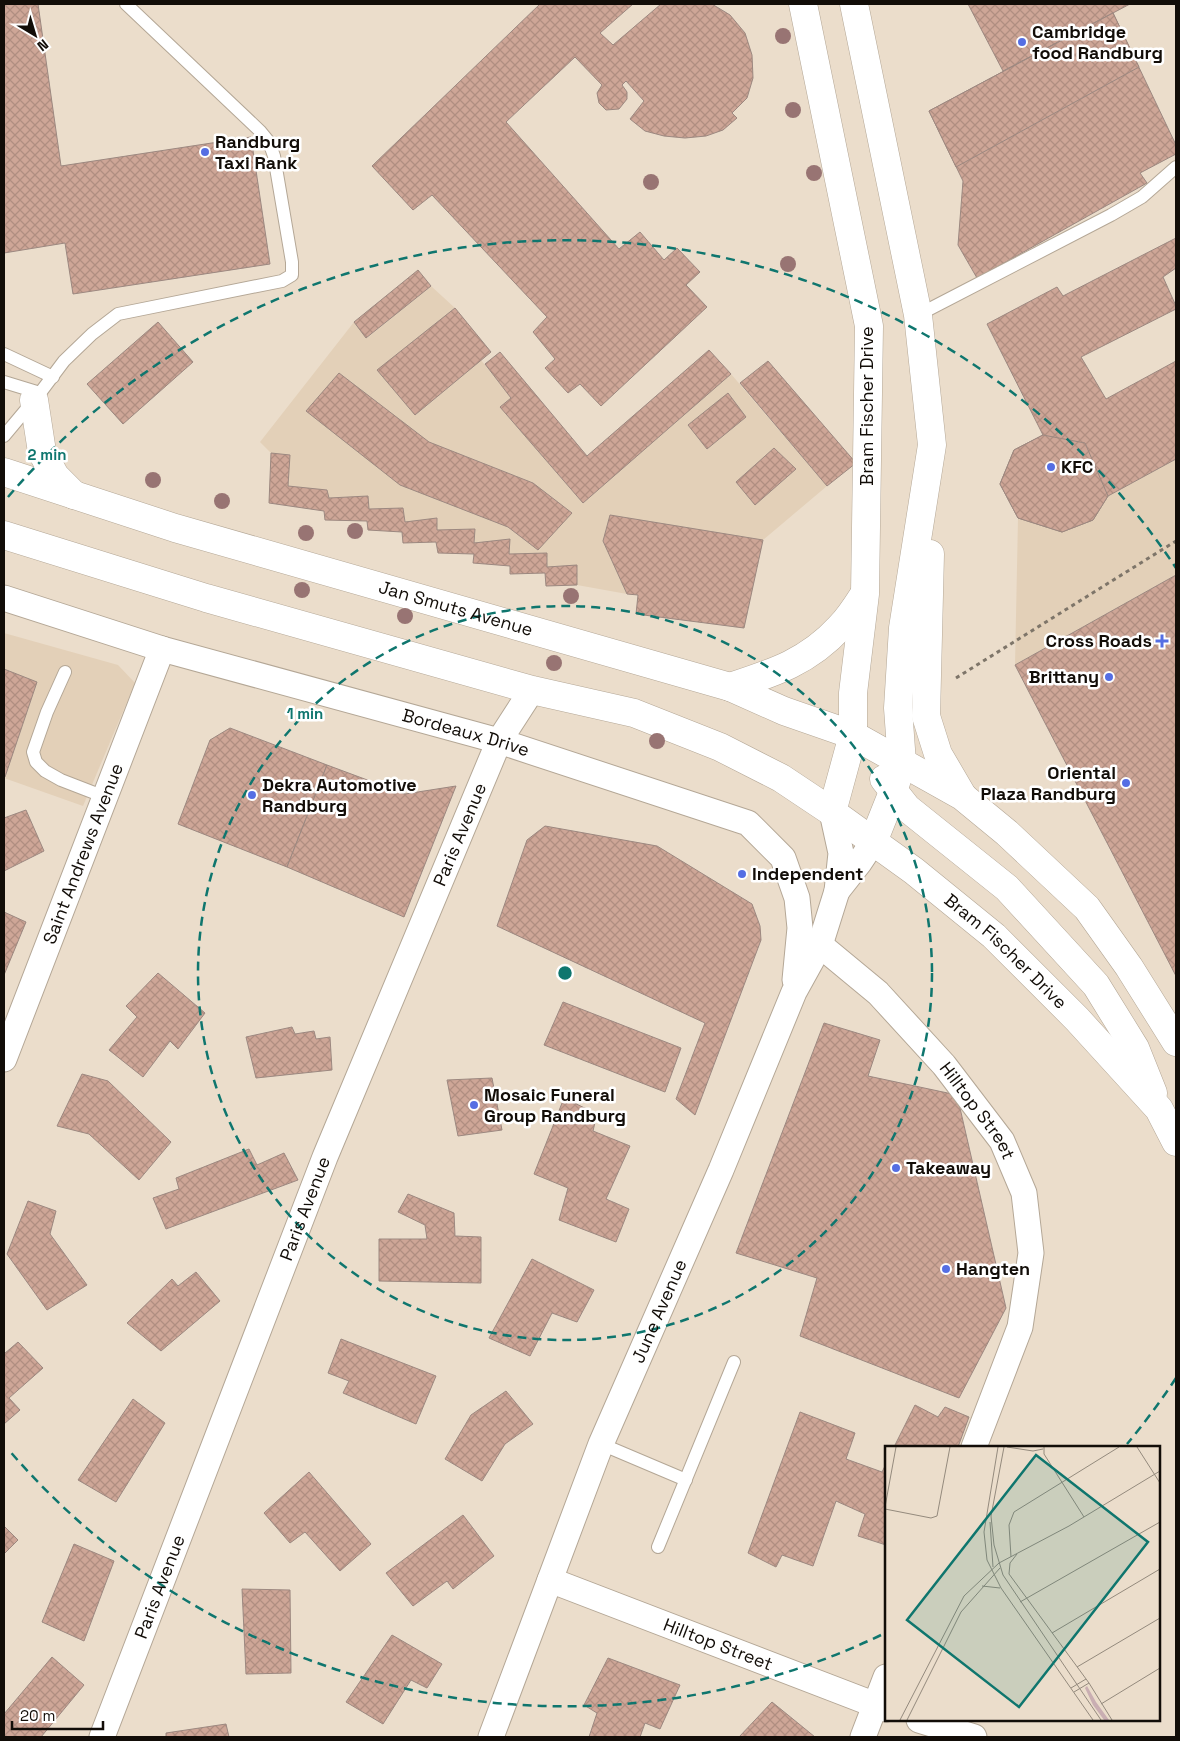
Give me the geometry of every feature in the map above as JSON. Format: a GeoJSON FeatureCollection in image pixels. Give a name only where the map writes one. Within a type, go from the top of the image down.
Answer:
{"type":"FeatureCollection","features":[{"type":"Feature","properties":{"kind":"main road","name":"Bram Fischer Drive"},"geometry":{"type":"LineString","coordinates":[[803,4],[868,326],[865,594],[853,693],[853,735],[832,812]]}},
{"type":"Feature","properties":{"kind":"main road"},"geometry":{"type":"LineString","coordinates":[[854,4],[918,315],[932,445],[926,716],[938,754],[962,796]]}},
{"type":"Feature","properties":{"kind":"main road"},"geometry":{"type":"LineString","coordinates":[[37,397],[42,452],[55,476],[74,496]]}},
{"type":"Feature","properties":{"kind":"main road"},"geometry":{"type":"LineString","coordinates":[[4,535],[206,598],[532,690],[634,713],[720,747],[781,778],[873,842],[893,792],[902,763],[898,708],[903,628],[932,445]]}},
{"type":"Feature","properties":{"kind":"main road","name":"Jan Smuts Avenue"},"geometry":{"type":"LineString","coordinates":[[4,472],[175,528],[730,687],[784,711],[853,735],[902,763]]}},
{"type":"Feature","properties":{"kind":"main road"},"geometry":{"type":"LineString","coordinates":[[730,687],[777,672],[803,658],[841,627],[865,594]]}},
{"type":"Feature","properties":{"kind":"main road"},"geometry":{"type":"LineString","coordinates":[[853,735],[906,808],[1007,888],[1096,986],[1135,1048],[1159,1109]]}},
{"type":"Feature","properties":{"kind":"main road"},"geometry":{"type":"LineString","coordinates":[[902,763],[962,796],[1007,833],[1087,908],[1129,967],[1176,1042]]}},
{"type":"Feature","properties":{"kind":"main road","name":"Bram Fischer Drive"},"geometry":{"type":"LineString","coordinates":[[873,842],[914,871],[994,936],[1077,1019],[1159,1109],[1176,1142]]}},
{"type":"Feature","properties":{"kind":"street","name":"Bordeaux Drive"},"geometry":{"type":"LineString","coordinates":[[4,598],[162,650],[499,741],[748,823],[783,858],[797,898],[800,928],[794,992]]}},
{"type":"Feature","properties":{"kind":"street","name":"Saint Andrews Avenue"},"geometry":{"type":"LineString","coordinates":[[4,1059],[162,650]]}},
{"type":"Feature","properties":{"kind":"street","name":"Paris Avenue"},"geometry":{"type":"LineString","coordinates":[[102,1737],[325,1157],[499,741],[532,690]]}},
{"type":"Feature","properties":{"kind":"street","name":"June Avenue"},"geometry":{"type":"LineString","coordinates":[[490,1737],[601,1444],[721,1170],[794,992],[820,945],[837,891],[840,853],[832,812]]}},
{"type":"Feature","properties":{"kind":"street","name":"June Avenue"},"geometry":{"type":"LineString","coordinates":[[837,891],[873,842]]}},
{"type":"Feature","properties":{"kind":"street","name":"Hilltop Street"},"geometry":{"type":"LineString","coordinates":[[820,945],[878,992],[944,1065],[1002,1141],[1024,1193],[1031,1252],[1020,1327],[974,1446]]}},
{"type":"Feature","properties":{"kind":"street","name":"Hilltop Street"},"geometry":{"type":"LineString","coordinates":[[550,1580],[881,1707]]}},
{"type":"Feature","properties":{"kind":"street"},"geometry":{"type":"LineString","coordinates":[[863,1737],[881,1707],[885,1683]]}},
{"type":"Feature","properties":{"kind":"street"},"geometry":{"type":"LineString","coordinates":[[922,1721],[974,1737]]}},
{"type":"Feature","properties":{"kind":"lane"},"geometry":{"type":"LineString","coordinates":[[4,436],[71,354],[92,334],[118,314],[282,280],[292,275],[293,268],[274,156],[269,142],[260,131],[126,4]]}},
{"type":"Feature","properties":{"kind":"lane"},"geometry":{"type":"LineString","coordinates":[[918,315],[1111,215],[1142,197],[1176,167]]}},
{"type":"Feature","properties":{"kind":"lane"},"geometry":{"type":"LineString","coordinates":[[4,354],[53,377]]}},
{"type":"Feature","properties":{"kind":"lane"},"geometry":{"type":"LineString","coordinates":[[4,382],[37,397]]}},
{"type":"Feature","properties":{"kind":"lane"},"geometry":{"type":"LineString","coordinates":[[64,672],[33,752],[36,762],[45,771],[61,780],[105,797]]}},
{"type":"Feature","properties":{"kind":"lane"},"geometry":{"type":"LineString","coordinates":[[658,1547],[734,1362]]}},
{"type":"Feature","properties":{"kind":"lane"},"geometry":{"type":"LineString","coordinates":[[601,1444],[686,1480]]}},
{"type":"Feature","properties":{"kind":"path"},"geometry":{"type":"LineString","coordinates":[[926,696],[1176,541]]}},
{"type":"Feature","properties":{"kind":"shaded area"},"geometry":{"type":"Polygon","coordinates":[[[431,286],[455,308],[378,370],[416,415],[481,360],[511,398],[500,407],[583,503],[731,374],[827,486],[763,540],[610,515],[603,541],[627,594],[577,585],[577,565],[547,567],[547,553],[509,554],[510,539],[474,543],[475,529],[437,530],[437,518],[405,522],[403,508],[369,509],[368,496],[329,498],[327,490],[288,486],[290,455],[271,453],[260,442],[354,322],[367,338],[431,286]]]}},
{"type":"Feature","properties":{"kind":"shaded area"},"geometry":{"type":"Polygon","coordinates":[[[1176,459],[1176,575],[1015,665],[1018,518],[1062,532],[1093,520],[1108,496],[1176,459]]]}},
{"type":"Feature","properties":{"kind":"shaded area"},"geometry":{"type":"Polygon","coordinates":[[[4,633],[118,665],[135,683],[83,806],[4,778],[4,633]]]}},
{"type":"Feature","properties":{"kind":"building","name":"Randburg Taxi Rank"},"geometry":{"type":"Polygon","coordinates":[[[4,4],[38,4],[61,166],[251,137],[270,264],[73,294],[65,243],[4,253],[4,4]]]}},
{"type":"Feature","properties":{"kind":"building"},"geometry":{"type":"Polygon","coordinates":[[[540,4],[633,4],[600,33],[613,45],[661,4],[712,4],[730,15],[745,33],[752,55],[753,78],[747,98],[732,113],[737,118],[723,130],[706,136],[685,138],[664,136],[645,131],[630,119],[644,101],[626,81],[622,85],[627,92],[627,99],[619,109],[606,110],[599,103],[597,93],[602,85],[575,57],[506,122],[619,249],[640,232],[664,260],[677,248],[700,272],[686,285],[707,307],[601,406],[580,384],[568,393],[545,368],[555,359],[533,332],[547,317],[432,195],[413,210],[372,166],[540,4]]]}},
{"type":"Feature","properties":{"kind":"building","name":"Cambridge food Randburg"},"geometry":{"type":"Polygon","coordinates":[[[968,4],[1130,4],[1003,71],[968,4]]]}},
{"type":"Feature","properties":{"kind":"building"},"geometry":{"type":"Polygon","coordinates":[[[1113,13],[1176,145],[1176,154],[1140,173],[1147,183],[977,278],[958,245],[963,181],[929,111],[1113,13]]]}},
{"type":"Feature","properties":{"kind":"building"},"geometry":{"type":"Polygon","coordinates":[[[1113,13],[1139,67],[956,167],[929,111],[1113,13]]]}},
{"type":"Feature","properties":{"kind":"building"},"geometry":{"type":"Polygon","coordinates":[[[1176,238],[1176,268],[1163,277],[1176,309],[1081,357],[1106,399],[1176,361],[1176,459],[1108,496],[1093,520],[1062,532],[1018,518],[1000,484],[1014,450],[1043,435],[987,324],[1057,287],[1063,296],[1176,238]]]}},
{"type":"Feature","properties":{"kind":"building"},"geometry":{"type":"Polygon","coordinates":[[[418,270],[431,286],[366,338],[354,322],[418,270]]]}},
{"type":"Feature","properties":{"kind":"building"},"geometry":{"type":"Polygon","coordinates":[[[455,308],[491,352],[415,415],[377,370],[455,308]]]}},
{"type":"Feature","properties":{"kind":"building"},"geometry":{"type":"Polygon","coordinates":[[[158,322],[193,362],[123,424],[87,384],[158,322]]]}},
{"type":"Feature","properties":{"kind":"building"},"geometry":{"type":"Polygon","coordinates":[[[709,350],[731,374],[583,503],[500,407],[511,398],[485,364],[500,352],[587,456],[709,350]]]}},
{"type":"Feature","properties":{"kind":"building"},"geometry":{"type":"Polygon","coordinates":[[[768,361],[856,463],[827,486],[740,383],[768,361]]]}},
{"type":"Feature","properties":{"kind":"building"},"geometry":{"type":"Polygon","coordinates":[[[339,373],[429,442],[533,483],[572,513],[538,550],[508,527],[400,485],[306,411],[339,373]]]}},
{"type":"Feature","properties":{"kind":"building"},"geometry":{"type":"Polygon","coordinates":[[[728,393],[746,417],[707,449],[688,425],[728,393]]]}},
{"type":"Feature","properties":{"kind":"building","name":"KFC"},"geometry":{"type":"Polygon","coordinates":[[[1043,435],[1085,443],[1108,496],[1093,520],[1062,532],[1018,518],[1000,484],[1014,450],[1043,435]]]}},
{"type":"Feature","properties":{"kind":"building"},"geometry":{"type":"Polygon","coordinates":[[[774,448],[796,469],[755,505],[736,482],[774,448]]]}},
{"type":"Feature","properties":{"kind":"building"},"geometry":{"type":"Polygon","coordinates":[[[271,453],[290,455],[288,486],[327,490],[329,498],[368,496],[369,509],[403,508],[405,522],[437,518],[437,530],[475,529],[474,543],[510,539],[509,554],[547,553],[547,567],[577,565],[577,585],[546,586],[545,573],[510,574],[510,566],[473,563],[474,554],[438,553],[436,542],[403,543],[402,532],[368,530],[367,521],[325,520],[324,511],[269,503],[271,453]]]}},
{"type":"Feature","properties":{"kind":"building"},"geometry":{"type":"Polygon","coordinates":[[[610,515],[763,540],[744,628],[636,614],[638,595],[627,594],[603,541],[610,515]]]}},
{"type":"Feature","properties":{"kind":"building","name":"Oriental Plaza Randburg"},"geometry":{"type":"Polygon","coordinates":[[[1176,575],[1176,976],[1015,665],[1176,575]]]}},
{"type":"Feature","properties":{"kind":"building"},"geometry":{"type":"Polygon","coordinates":[[[4,669],[37,682],[5,777],[4,776],[4,669]]]}},
{"type":"Feature","properties":{"kind":"building","name":"Dekra Automotive Randburg"},"geometry":{"type":"Polygon","coordinates":[[[230,728],[327,765],[287,867],[178,824],[210,740],[230,728]]]}},
{"type":"Feature","properties":{"kind":"building"},"geometry":{"type":"Polygon","coordinates":[[[327,765],[405,794],[456,786],[404,917],[287,867],[327,765]]]}},
{"type":"Feature","properties":{"kind":"building"},"geometry":{"type":"Polygon","coordinates":[[[26,810],[44,851],[4,871],[4,818],[26,810]]]}},
{"type":"Feature","properties":{"kind":"building"},"geometry":{"type":"Polygon","coordinates":[[[545,826],[657,846],[752,904],[760,926],[761,940],[695,1115],[676,1099],[705,1023],[497,926],[527,840],[545,826]]]}},
{"type":"Feature","properties":{"kind":"building"},"geometry":{"type":"Polygon","coordinates":[[[4,912],[26,922],[4,975],[4,912]]]}},
{"type":"Feature","properties":{"kind":"building"},"geometry":{"type":"Polygon","coordinates":[[[158,973],[205,1013],[178,1049],[170,1041],[143,1077],[109,1050],[137,1017],[126,1006],[158,973]]]}},
{"type":"Feature","properties":{"kind":"building"},"geometry":{"type":"Polygon","coordinates":[[[563,1002],[681,1048],[665,1092],[544,1045],[563,1002]]]}},
{"type":"Feature","properties":{"kind":"building"},"geometry":{"type":"Polygon","coordinates":[[[824,1023],[880,1040],[868,1076],[957,1095],[1006,1308],[959,1398],[800,1336],[817,1278],[736,1253],[824,1023]]]}},
{"type":"Feature","properties":{"kind":"building"},"geometry":{"type":"Polygon","coordinates":[[[292,1027],[295,1034],[314,1031],[316,1039],[330,1037],[332,1070],[256,1078],[246,1037],[292,1027]]]}},
{"type":"Feature","properties":{"kind":"building"},"geometry":{"type":"Polygon","coordinates":[[[82,1074],[108,1081],[171,1142],[139,1180],[89,1134],[57,1126],[82,1074]]]}},
{"type":"Feature","properties":{"kind":"building","name":"Mosaic Funeral Group Randburg"},"geometry":{"type":"Polygon","coordinates":[[[492,1078],[502,1130],[458,1136],[447,1080],[492,1078]]]}},
{"type":"Feature","properties":{"kind":"building"},"geometry":{"type":"Polygon","coordinates":[[[564,1098],[597,1114],[593,1131],[630,1146],[606,1199],[629,1209],[616,1242],[559,1220],[568,1188],[534,1174],[564,1098]]]}},
{"type":"Feature","properties":{"kind":"building"},"geometry":{"type":"Polygon","coordinates":[[[249,1149],[257,1165],[284,1153],[298,1180],[166,1229],[153,1198],[179,1189],[176,1178],[249,1149]]]}},
{"type":"Feature","properties":{"kind":"building"},"geometry":{"type":"Polygon","coordinates":[[[408,1194],[454,1213],[455,1236],[481,1237],[481,1283],[379,1281],[379,1239],[427,1239],[425,1225],[398,1212],[408,1194]]]}},
{"type":"Feature","properties":{"kind":"building"},"geometry":{"type":"Polygon","coordinates":[[[28,1201],[56,1211],[50,1234],[87,1285],[47,1310],[7,1254],[28,1201]]]}},
{"type":"Feature","properties":{"kind":"building"},"geometry":{"type":"Polygon","coordinates":[[[532,1259],[594,1290],[577,1322],[552,1313],[530,1356],[489,1338],[532,1259]]]}},
{"type":"Feature","properties":{"kind":"building"},"geometry":{"type":"Polygon","coordinates":[[[196,1272],[220,1301],[161,1351],[127,1323],[172,1279],[178,1286],[196,1272]]]}},
{"type":"Feature","properties":{"kind":"building"},"geometry":{"type":"Polygon","coordinates":[[[341,1339],[436,1376],[416,1424],[343,1393],[349,1381],[328,1373],[341,1339]]]}},
{"type":"Feature","properties":{"kind":"building"},"geometry":{"type":"Polygon","coordinates":[[[18,1342],[43,1368],[9,1398],[20,1410],[4,1424],[4,1354],[18,1342]]]}},
{"type":"Feature","properties":{"kind":"building"},"geometry":{"type":"Polygon","coordinates":[[[506,1391],[533,1424],[505,1444],[482,1481],[445,1459],[471,1415],[506,1391]]]}},
{"type":"Feature","properties":{"kind":"building"},"geometry":{"type":"Polygon","coordinates":[[[133,1399],[165,1423],[116,1502],[78,1480],[133,1399]]]}},
{"type":"Feature","properties":{"kind":"building"},"geometry":{"type":"Polygon","coordinates":[[[915,1405],[938,1417],[945,1407],[969,1417],[958,1446],[894,1446],[915,1405]]]}},
{"type":"Feature","properties":{"kind":"building"},"geometry":{"type":"Polygon","coordinates":[[[800,1412],[855,1433],[846,1459],[882,1472],[885,1466],[885,1545],[858,1536],[865,1514],[836,1501],[813,1566],[782,1555],[776,1567],[748,1553],[800,1412]]]}},
{"type":"Feature","properties":{"kind":"building"},"geometry":{"type":"Polygon","coordinates":[[[309,1472],[371,1544],[340,1571],[305,1532],[290,1543],[264,1513],[309,1472]]]}},
{"type":"Feature","properties":{"kind":"building"},"geometry":{"type":"Polygon","coordinates":[[[463,1515],[494,1556],[453,1589],[447,1581],[413,1606],[386,1573],[463,1515]]]}},
{"type":"Feature","properties":{"kind":"building"},"geometry":{"type":"Polygon","coordinates":[[[4,1526],[18,1540],[4,1554],[4,1526]]]}},
{"type":"Feature","properties":{"kind":"building"},"geometry":{"type":"Polygon","coordinates":[[[74,1544],[114,1561],[84,1641],[42,1622],[74,1544]]]}},
{"type":"Feature","properties":{"kind":"building"},"geometry":{"type":"Polygon","coordinates":[[[242,1589],[290,1590],[291,1673],[246,1674],[242,1589]]]}},
{"type":"Feature","properties":{"kind":"building"},"geometry":{"type":"Polygon","coordinates":[[[392,1635],[442,1664],[427,1688],[411,1680],[383,1724],[346,1702],[392,1635]]]}},
{"type":"Feature","properties":{"kind":"building"},"geometry":{"type":"Polygon","coordinates":[[[52,1657],[84,1685],[41,1737],[4,1737],[4,1714],[52,1657]]]}},
{"type":"Feature","properties":{"kind":"building"},"geometry":{"type":"Polygon","coordinates":[[[608,1658],[680,1685],[660,1729],[645,1723],[640,1737],[589,1737],[597,1713],[584,1705],[608,1658]]]}},
{"type":"Feature","properties":{"kind":"building"},"geometry":{"type":"Polygon","coordinates":[[[772,1702],[815,1737],[739,1737],[772,1702]]]}},
{"type":"Feature","properties":{"kind":"building"},"geometry":{"type":"Polygon","coordinates":[[[226,1724],[229,1737],[166,1737],[166,1733],[226,1724]]]}},
{"type":"Feature","properties":{"kind":"place","name":"Cambridge food Randburg"},"geometry":{"type":"Point","coordinates":[1022,42]}},
{"type":"Feature","properties":{"kind":"place","name":"Randburg Taxi Rank"},"geometry":{"type":"Point","coordinates":[205,152]}},
{"type":"Feature","properties":{"kind":"place","name":"KFC"},"geometry":{"type":"Point","coordinates":[1051,467]}},
{"type":"Feature","properties":{"kind":"place","name":"Cross Roads"},"geometry":{"type":"Point","coordinates":[1162,641]}},
{"type":"Feature","properties":{"kind":"place","name":"Brittany"},"geometry":{"type":"Point","coordinates":[1109,677]}},
{"type":"Feature","properties":{"kind":"place","name":"Oriental Plaza Randburg"},"geometry":{"type":"Point","coordinates":[1126,783]}},
{"type":"Feature","properties":{"kind":"place","name":"Dekra Automotive Randburg"},"geometry":{"type":"Point","coordinates":[252,795]}},
{"type":"Feature","properties":{"kind":"place","name":"Independent"},"geometry":{"type":"Point","coordinates":[742,874]}},
{"type":"Feature","properties":{"kind":"place","name":"Mosaic Funeral Group Randburg"},"geometry":{"type":"Point","coordinates":[474,1105]}},
{"type":"Feature","properties":{"kind":"place","name":"Takeaway"},"geometry":{"type":"Point","coordinates":[896,1168]}},
{"type":"Feature","properties":{"kind":"place","name":"Hangten"},"geometry":{"type":"Point","coordinates":[946,1269]}}]}
